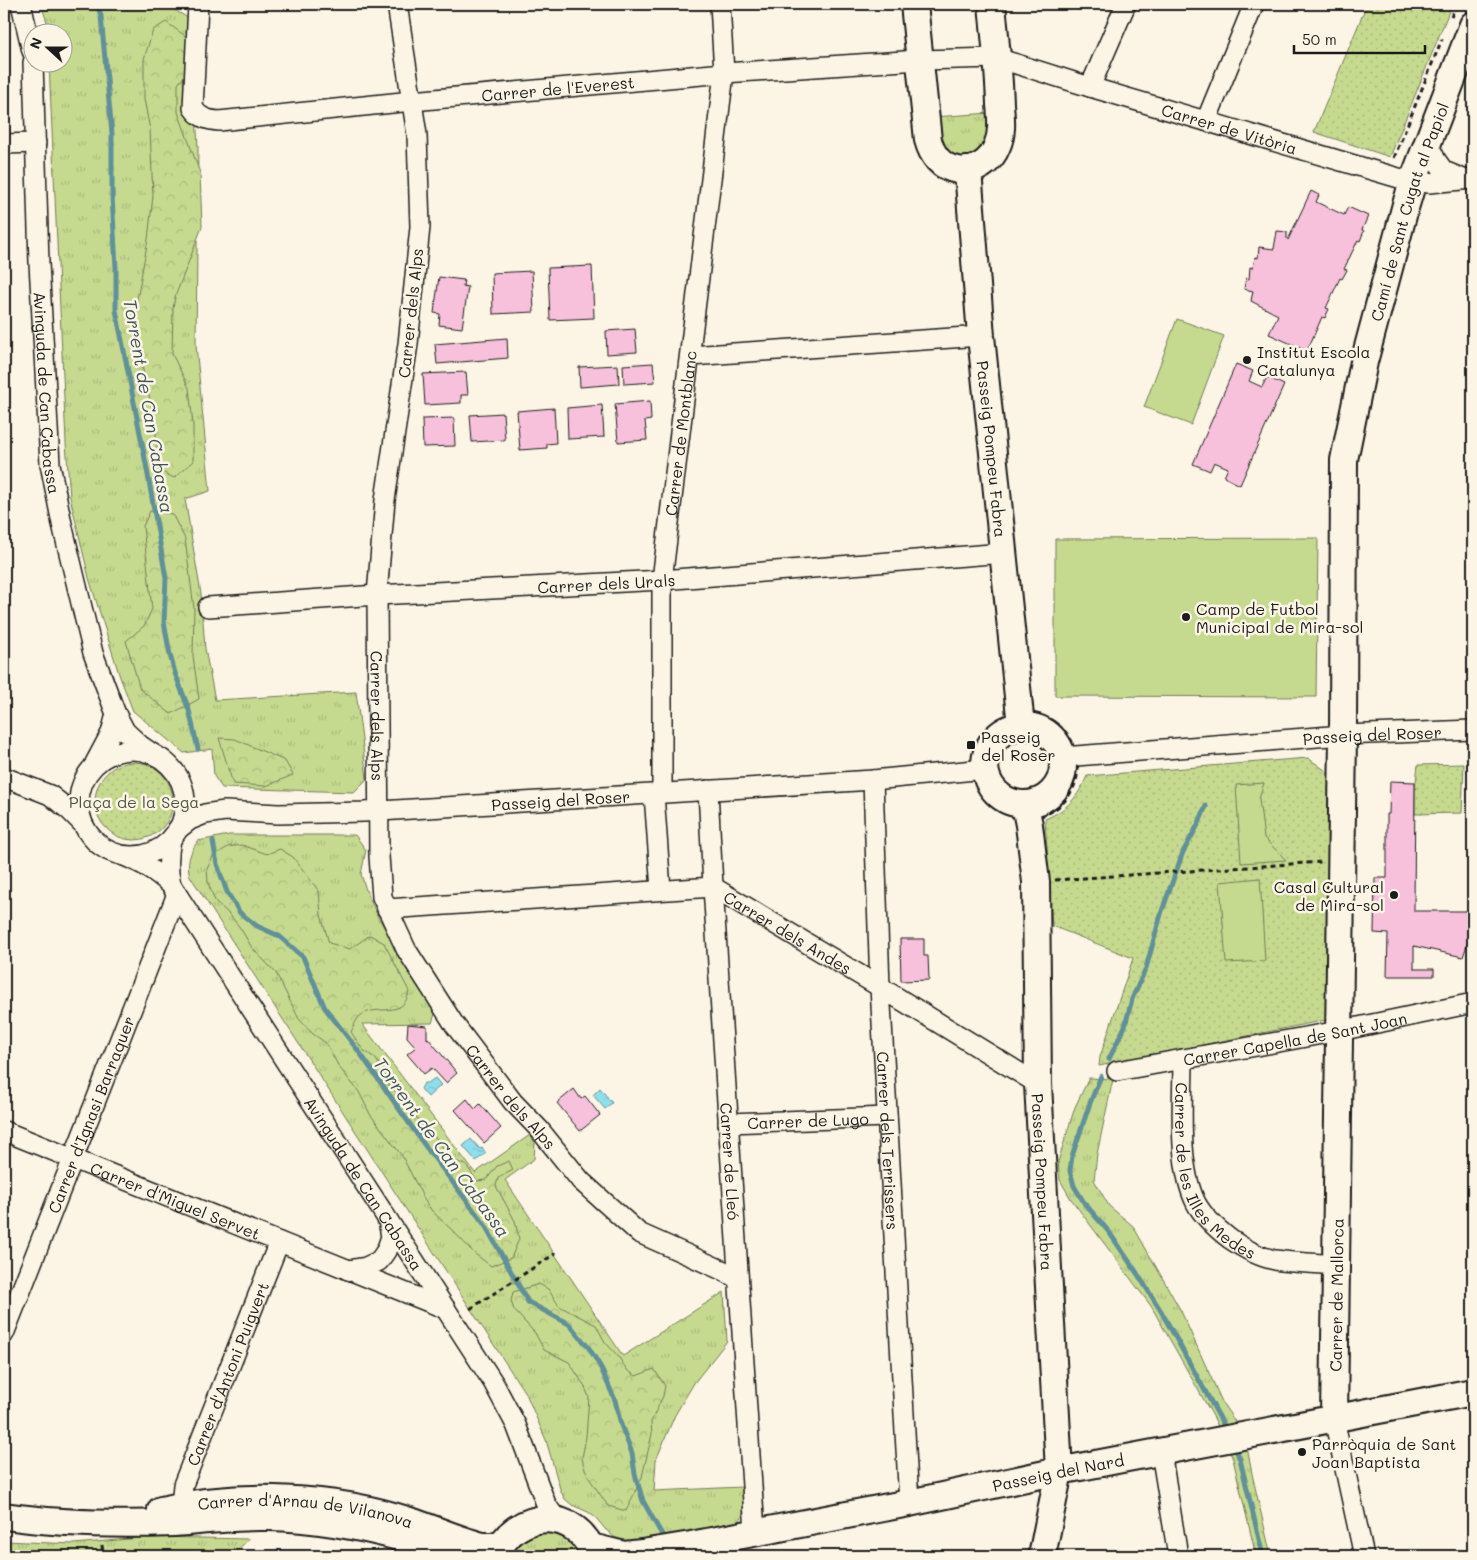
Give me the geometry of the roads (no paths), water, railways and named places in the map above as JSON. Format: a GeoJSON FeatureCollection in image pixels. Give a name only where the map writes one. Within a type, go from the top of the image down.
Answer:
{"type":"FeatureCollection","features":[{"type":"Feature","properties":{"kind":"street"},"geometry":{"type":"LineString","coordinates":[[21,4],[25,22]]}},
{"type":"Feature","properties":{"kind":"street","name":"Carrer de l'Everest"},"geometry":{"type":"LineString","coordinates":[[198,4],[192,101],[193,108],[198,115],[209,120],[724,73],[919,60]]}},
{"type":"Feature","properties":{"kind":"street","name":"Carrer dels Alps"},"geometry":{"type":"LineString","coordinates":[[397,4],[417,135],[420,227],[408,344],[385,500],[377,595],[379,856],[382,897],[406,949],[454,1024],[514,1102],[539,1129],[581,1181],[639,1233],[738,1279]]}},
{"type":"Feature","properties":{"kind":"street","name":"Carrer de Montblanc"},"geometry":{"type":"LineString","coordinates":[[661,890],[658,794],[662,580],[724,73],[720,4]]}},
{"type":"Feature","properties":{"kind":"street"},"geometry":{"type":"LineString","coordinates":[[914,4],[928,140],[936,159],[958,170],[978,168],[985,163],[997,146],[1000,134],[1001,122],[992,4]]}},
{"type":"Feature","properties":{"kind":"street"},"geometry":{"type":"LineString","coordinates":[[1090,87],[1126,4]]}},
{"type":"Feature","properties":{"kind":"street"},"geometry":{"type":"LineString","coordinates":[[1206,122],[1254,4]]}},
{"type":"Feature","properties":{"kind":"street","name":"Camí de Sant Cugat al Papiol"},"geometry":{"type":"LineString","coordinates":[[1340,1031],[1344,460],[1364,362],[1408,180],[1428,143],[1461,23]]}},
{"type":"Feature","properties":{"kind":"street"},"geometry":{"type":"LineString","coordinates":[[919,60],[997,58]]}},
{"type":"Feature","properties":{"kind":"street","name":"Carrer de Vitòria"},"geometry":{"type":"LineString","coordinates":[[997,58],[1206,122],[1408,180],[1429,183],[1469,179]]}},
{"type":"Feature","properties":{"kind":"street","name":"Avinguda de Can Cabassa"},"geometry":{"type":"LineString","coordinates":[[33,72],[39,263],[50,464],[62,524],[93,653],[116,714],[125,731],[156,756]]}},
{"type":"Feature","properties":{"kind":"street"},"geometry":{"type":"LineString","coordinates":[[4,144],[36,143]]}},
{"type":"Feature","properties":{"kind":"street","name":"Carrer de Vitòria"},"geometry":{"type":"LineString","coordinates":[[1428,143],[1444,171],[1469,179]]}},
{"type":"Feature","properties":{"kind":"street","name":"Passeig Pompeu Fabra"},"geometry":{"type":"LineString","coordinates":[[968,170],[981,336],[1021,720]]}},
{"type":"Feature","properties":{"kind":"street"},"geometry":{"type":"LineString","coordinates":[[690,356],[981,336]]}},
{"type":"Feature","properties":{"kind":"street","name":"Carrer dels Urals"},"geometry":{"type":"LineString","coordinates":[[208,607],[377,595],[662,580],[1004,553]]}},
{"type":"Feature","properties":{"kind":"street"},"geometry":{"type":"LineString","coordinates":[[93,767],[110,733],[116,714]]}},
{"type":"Feature","properties":{"kind":"street"},"geometry":{"type":"LineString","coordinates":[[1021,720],[1043,730],[1071,757],[1055,790],[1047,798],[1036,803],[1026,812],[994,791],[979,770],[994,740],[1021,720]]}},
{"type":"Feature","properties":{"kind":"street","name":"Passeig del Roser"},"geometry":{"type":"LineString","coordinates":[[1071,757],[1343,736],[1473,730]]}},
{"type":"Feature","properties":{"kind":"street"},"geometry":{"type":"LineString","coordinates":[[4,778],[50,795],[83,824],[94,841],[109,851],[124,856],[148,854],[174,834],[185,809],[185,797],[180,780],[171,767],[162,759],[146,751],[128,750],[112,753],[102,758],[84,779],[78,798],[79,813],[83,824]]}},
{"type":"Feature","properties":{"kind":"street","name":"Passeig del Roser"},"geometry":{"type":"LineString","coordinates":[[174,834],[190,820],[204,814],[225,811],[278,814],[380,811],[873,780],[979,770]]}},
{"type":"Feature","properties":{"kind":"street","name":"Carrer dels Terrissers"},"geometry":{"type":"LineString","coordinates":[[873,780],[880,987],[909,1503]]}},
{"type":"Feature","properties":{"kind":"street"},"geometry":{"type":"LineString","coordinates":[[50,795],[62,793],[82,784]]}},
{"type":"Feature","properties":{"kind":"street","name":"Passeig del Roser"},"geometry":{"type":"LineString","coordinates":[[183,790],[199,802],[225,811]]}},
{"type":"Feature","properties":{"kind":"street","name":"Carrer de Lleó"},"geometry":{"type":"LineString","coordinates":[[708,790],[755,1532]]}},
{"type":"Feature","properties":{"kind":"street","name":"Passeig Pompeu Fabra"},"geometry":{"type":"LineString","coordinates":[[1026,812],[1036,882],[1038,1084],[1059,1471],[1042,1556]]}},
{"type":"Feature","properties":{"kind":"street","name":"Avinguda de Can Cabassa"},"geometry":{"type":"LineString","coordinates":[[174,834],[168,856],[168,870],[174,890]]}},
{"type":"Feature","properties":{"kind":"street","name":"Avinguda de Can Cabassa"},"geometry":{"type":"LineString","coordinates":[[124,856],[143,863],[154,870],[174,890],[493,1382],[516,1425],[546,1504],[552,1514],[564,1522]]}},
{"type":"Feature","properties":{"kind":"street","name":"Carrer dels Andes"},"geometry":{"type":"LineString","coordinates":[[387,909],[713,887],[1038,1084]]}},
{"type":"Feature","properties":{"kind":"street","name":"Carrer d'Ignasi Barraquer"},"geometry":{"type":"LineString","coordinates":[[4,1334],[174,890]]}},
{"type":"Feature","properties":{"kind":"street","name":"Carrer Capella de Sant Joan"},"geometry":{"type":"LineString","coordinates":[[1116,1071],[1340,1031],[1473,1003]]}},
{"type":"Feature","properties":{"kind":"street","name":"Carrer de Mallorca"},"geometry":{"type":"LineString","coordinates":[[1340,1031],[1334,1418],[1364,1556]]}},
{"type":"Feature","properties":{"kind":"street","name":"Carrer de les Illes Medes"},"geometry":{"type":"LineString","coordinates":[[1183,1059],[1184,1153],[1188,1183],[1197,1204],[1214,1227],[1239,1245],[1256,1254],[1274,1260],[1336,1265]]}},
{"type":"Feature","properties":{"kind":"street","name":"Carrer de Lugo"},"geometry":{"type":"LineString","coordinates":[[728,1123],[887,1117]]}},
{"type":"Feature","properties":{"kind":"street","name":"Carrer d'Miguel Servet"},"geometry":{"type":"LineString","coordinates":[[4,1131],[446,1309]]}},
{"type":"Feature","properties":{"kind":"street"},"geometry":{"type":"LineString","coordinates":[[348,1270],[366,1267],[379,1261],[386,1251],[391,1237],[388,1220]]}},
{"type":"Feature","properties":{"kind":"street","name":"Carrer d'Antoni Puigvert"},"geometry":{"type":"LineString","coordinates":[[180,1506],[183,1485],[279,1242]]}},
{"type":"Feature","properties":{"kind":"street","name":"Passeig del Nard"},"geometry":{"type":"LineString","coordinates":[[593,1552],[639,1555],[909,1503],[1059,1471],[1473,1392]]}},
{"type":"Feature","properties":{"kind":"street"},"geometry":{"type":"LineString","coordinates":[[1161,1452],[1178,1556]]}},
{"type":"Feature","properties":{"kind":"street"},"geometry":{"type":"LineString","coordinates":[[499,1550],[521,1525],[541,1491]]}},
{"type":"Feature","properties":{"kind":"street","name":"Carrer d'Arnau de Vilanova"},"geometry":{"type":"LineString","coordinates":[[107,1524],[199,1502],[267,1498],[314,1501],[367,1510],[409,1520],[483,1546],[493,1546],[499,1550]]}},
{"type":"Feature","properties":{"kind":"street","name":"Carrer d'Arnau de Vilanova"},"geometry":{"type":"LineString","coordinates":[[4,1516],[40,1521],[107,1524],[267,1517],[312,1520],[363,1528],[396,1536],[452,1556]]}},
{"type":"Feature","properties":{"kind":"street"},"geometry":{"type":"LineString","coordinates":[[521,1525],[546,1520],[564,1522],[578,1530],[593,1552]]}},
{"type":"Feature","properties":{"kind":"water"},"geometry":{"type":"Polygon","coordinates":[[[435,1078],[441,1085],[428,1097],[421,1089],[424,1083],[428,1083],[435,1078]]]}},
{"type":"Feature","properties":{"kind":"water"},"geometry":{"type":"Polygon","coordinates":[[[600,1088],[612,1103],[605,1109],[593,1095],[600,1088]]]}},
{"type":"Feature","properties":{"kind":"water"},"geometry":{"type":"Polygon","coordinates":[[[471,1139],[486,1153],[476,1161],[463,1146],[471,1139]]]}},
{"type":"Feature","properties":{"kind":"waterway","name":"Torrent de Can Cabassa"},"geometry":{"type":"LineString","coordinates":[[97,4],[101,16],[112,134],[116,310],[166,578],[164,622],[170,655],[189,710],[198,749]]}},
{"type":"Feature","properties":{"kind":"waterway"},"geometry":{"type":"LineString","coordinates":[[1109,1059],[1125,1026],[1132,999],[1146,968],[1161,914],[1183,852],[1206,806]]}},
{"type":"Feature","properties":{"kind":"waterway","name":"Torrent de Can Cabassa"},"geometry":{"type":"LineString","coordinates":[[213,841],[217,864],[227,892],[240,913],[257,926],[279,936],[303,957],[325,1008],[485,1225],[528,1302],[569,1324],[589,1348],[600,1366],[615,1400],[621,1425],[632,1453],[635,1474],[643,1501],[666,1542]]}},
{"type":"Feature","properties":{"kind":"waterway"},"geometry":{"type":"LineString","coordinates":[[1101,1076],[1072,1156],[1070,1171],[1074,1186],[1085,1204],[1109,1232],[1161,1311],[1227,1431]]}},
{"type":"Feature","properties":{"kind":"waterway"},"geometry":{"type":"LineString","coordinates":[[1234,1445],[1240,1459],[1263,1556]]}},
{"type":"Feature","properties":{"kind":"place","name":"Institut Escola Catalunya"},"geometry":{"type":"Point","coordinates":[1247,360]}},
{"type":"Feature","properties":{"kind":"place","name":"Camp de Futbol Municipal de Mira-sol"},"geometry":{"type":"Point","coordinates":[1186,617]}},
{"type":"Feature","properties":{"kind":"place","name":"Passeig del Roser"},"geometry":{"type":"Point","coordinates":[971,745]}},
{"type":"Feature","properties":{"kind":"place","name":"Casal Cultural de Mira-sol"},"geometry":{"type":"Point","coordinates":[1394,895]}},
{"type":"Feature","properties":{"kind":"place","name":"Parròquia de Sant Joan Baptista"},"geometry":{"type":"Point","coordinates":[1302,1452]}},
{"type":"Feature","properties":{"kind":"park label","name":"Plaça de la Sega"},"geometry":{"type":"Point","coordinates":[134,801]}}]}
